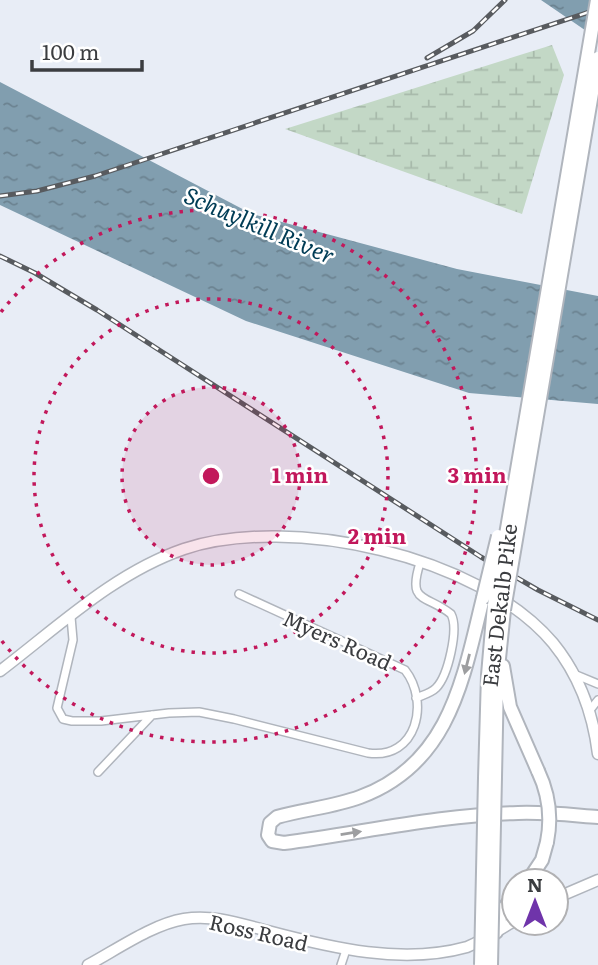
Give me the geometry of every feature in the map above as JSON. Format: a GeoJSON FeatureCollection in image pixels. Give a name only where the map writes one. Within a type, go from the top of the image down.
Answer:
{"type":"FeatureCollection","features":[{"type":"Feature","properties":{"kind":"highway","name":"East Dekalb Pike"},"geometry":{"type":"LineString","coordinates":[[491,965],[488,675],[498,535],[508,525],[597,0]]}},
{"type":"Feature","properties":{"kind":"highway","name":"East Dekalb Pike"},"geometry":{"type":"LineString","coordinates":[[481,965],[499,658],[494,604],[598,58]]}},
{"type":"Feature","properties":{"kind":"highway"},"geometry":{"type":"LineString","coordinates":[[494,604],[447,721],[421,756],[399,776],[374,792],[335,805],[277,817],[270,823],[268,835],[272,841],[284,843],[503,813],[598,817]]}},
{"type":"Feature","properties":{"kind":"highway"},"geometry":{"type":"LineString","coordinates":[[499,658],[505,669],[510,707],[549,800],[548,842],[537,867]]}},
{"type":"Feature","properties":{"kind":"highway"},"geometry":{"type":"LineString","coordinates":[[496,932],[500,918]]}},
{"type":"Feature","properties":{"kind":"main road"},"geometry":{"type":"LineString","coordinates":[[0,671],[117,582],[151,563],[187,548],[222,540],[273,536],[318,539],[378,550],[420,563],[483,589],[521,613],[551,641],[574,674],[590,710],[598,754]]}},
{"type":"Feature","properties":{"kind":"main road"},"geometry":{"type":"LineString","coordinates":[[570,892],[598,880]]}},
{"type":"Feature","properties":{"kind":"main road","name":"Ross Road"},"geometry":{"type":"LineString","coordinates":[[88,965],[168,924],[198,917],[231,921],[346,950],[392,958],[420,959],[468,947],[500,930]]}},
{"type":"Feature","properties":{"kind":"street"},"geometry":{"type":"LineString","coordinates":[[71,617],[74,635],[57,704],[60,716],[72,721],[90,722],[184,712],[216,715],[380,755],[396,751],[411,734],[416,722],[416,698],[430,693],[438,686],[456,629],[451,614],[417,594],[415,580],[420,563]]}},
{"type":"Feature","properties":{"kind":"street","name":"Myers Road"},"geometry":{"type":"LineString","coordinates":[[239,594],[396,664],[410,677],[416,698]]}},
{"type":"Feature","properties":{"kind":"street"},"geometry":{"type":"LineString","coordinates":[[574,674],[598,684]]}},
{"type":"Feature","properties":{"kind":"street"},"geometry":{"type":"LineString","coordinates":[[590,710],[598,700]]}},
{"type":"Feature","properties":{"kind":"street"},"geometry":{"type":"LineString","coordinates":[[98,772],[152,715]]}},
{"type":"Feature","properties":{"kind":"street"},"geometry":{"type":"LineString","coordinates":[[341,965],[346,950]]}},
{"type":"Feature","properties":{"kind":"green space"},"geometry":{"type":"Polygon","coordinates":[[[552,45],[564,75],[522,214],[285,129],[552,45]]]}},
{"type":"Feature","properties":{"kind":"water"},"geometry":{"type":"Polygon","coordinates":[[[541,0],[598,0],[598,39],[541,0]]]}},
{"type":"Feature","properties":{"kind":"water","name":"Schuylkill River"},"geometry":{"type":"Polygon","coordinates":[[[0,82],[252,214],[457,269],[598,296],[598,404],[469,393],[246,321],[0,205],[0,82]]]}},
{"type":"Feature","properties":{"kind":"railway"},"geometry":{"type":"LineString","coordinates":[[427,58],[473,31],[505,0]]}},
{"type":"Feature","properties":{"kind":"railway"},"geometry":{"type":"LineString","coordinates":[[0,196],[37,191],[95,176],[598,9]]}},
{"type":"Feature","properties":{"kind":"railway"},"geometry":{"type":"LineString","coordinates":[[0,256],[35,273],[97,310],[481,557],[598,620]]}}]}
